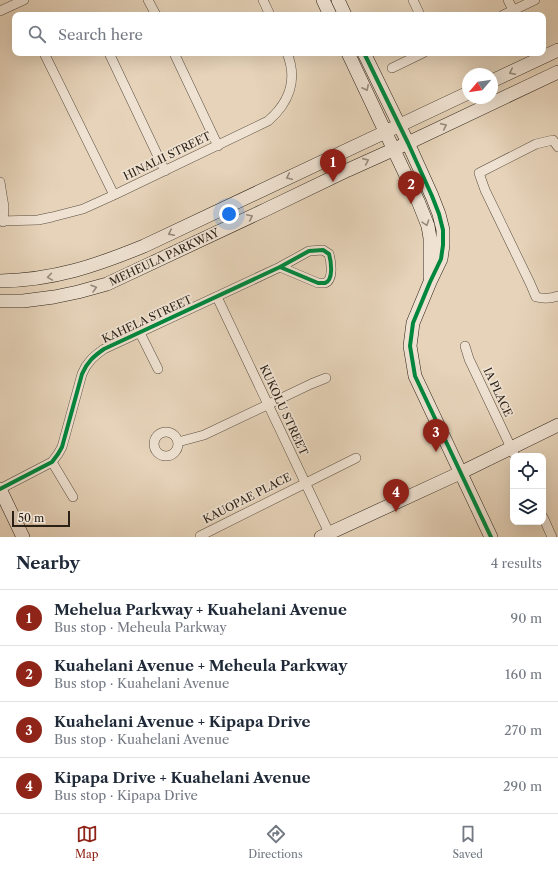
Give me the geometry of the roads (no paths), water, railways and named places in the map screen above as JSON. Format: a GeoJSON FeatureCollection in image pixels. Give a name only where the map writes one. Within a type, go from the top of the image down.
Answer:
{"type":"FeatureCollection","features":[{"type":"Feature","properties":{"kind":"main road"},"geometry":{"type":"LineString","coordinates":[[323,0],[329,12]]}},
{"type":"Feature","properties":{"kind":"main road"},"geometry":{"type":"LineString","coordinates":[[338,0],[344,12]]}},
{"type":"Feature","properties":{"kind":"main road"},"geometry":{"type":"LineString","coordinates":[[546,56],[558,50]]}},
{"type":"Feature","properties":{"kind":"main road"},"geometry":{"type":"LineString","coordinates":[[349,56],[418,201],[428,226],[430,238],[430,282]]}},
{"type":"Feature","properties":{"kind":"main road"},"geometry":{"type":"LineString","coordinates":[[366,56],[400,125],[432,196],[439,214],[442,230],[443,245],[441,259],[413,323],[410,346],[415,376],[491,537]]}},
{"type":"Feature","properties":{"kind":"main road"},"geometry":{"type":"LineString","coordinates":[[498,78],[545,56]]}},
{"type":"Feature","properties":{"kind":"main road","name":"MEHEULA PARKWAY"},"geometry":{"type":"LineString","coordinates":[[0,301],[23,301],[54,297],[107,284],[558,72]]}},
{"type":"Feature","properties":{"kind":"main road","name":"MEHEULA PARKWAY"},"geometry":{"type":"LineString","coordinates":[[0,281],[18,281],[52,277],[110,260],[144,246],[462,96]]}},
{"type":"Feature","properties":{"kind":"main road"},"geometry":{"type":"LineString","coordinates":[[327,536],[460,473],[513,452],[558,425]]}},
{"type":"Feature","properties":{"kind":"main road"},"geometry":{"type":"LineString","coordinates":[[0,489],[23,537]]}},
{"type":"Feature","properties":{"kind":"street"},"geometry":{"type":"LineString","coordinates":[[0,11],[24,0]]}},
{"type":"Feature","properties":{"kind":"street"},"geometry":{"type":"LineString","coordinates":[[148,0],[154,12]]}},
{"type":"Feature","properties":{"kind":"street"},"geometry":{"type":"LineString","coordinates":[[263,0],[269,12]]}},
{"type":"Feature","properties":{"kind":"street"},"geometry":{"type":"LineString","coordinates":[[413,0],[419,12]]}},
{"type":"Feature","properties":{"kind":"street"},"geometry":{"type":"LineString","coordinates":[[508,0],[513,10]]}},
{"type":"Feature","properties":{"kind":"street"},"geometry":{"type":"LineString","coordinates":[[509,12],[535,0]]}},
{"type":"Feature","properties":{"kind":"street"},"geometry":{"type":"LineString","coordinates":[[45,56],[114,196]]}},
{"type":"Feature","properties":{"kind":"street"},"geometry":{"type":"LineString","coordinates":[[110,56],[165,171]]}},
{"type":"Feature","properties":{"kind":"street"},"geometry":{"type":"LineString","coordinates":[[175,56],[218,146]]}},
{"type":"Feature","properties":{"kind":"street","name":"HINALII STREET"},"geometry":{"type":"LineString","coordinates":[[2,221],[38,220],[83,209],[114,196],[268,121],[283,106],[290,92],[293,79],[288,56]]}},
{"type":"Feature","properties":{"kind":"street"},"geometry":{"type":"LineString","coordinates":[[392,68],[417,56]]}},
{"type":"Feature","properties":{"kind":"street"},"geometry":{"type":"LineString","coordinates":[[558,147],[553,140],[536,144],[479,173],[536,297],[544,299],[558,296]]}},
{"type":"Feature","properties":{"kind":"street"},"geometry":{"type":"LineString","coordinates":[[0,182],[4,207],[2,221]]}},
{"type":"Feature","properties":{"kind":"street","name":"KAHELA STREET"},"geometry":{"type":"LineString","coordinates":[[52,462],[62,447],[82,374],[86,364],[92,357],[104,349],[280,267],[309,251],[323,250],[329,254],[331,261],[329,280],[325,283],[318,283],[280,267]]}},
{"type":"Feature","properties":{"kind":"street","name":"KUKOLU STREET"},"geometry":{"type":"LineString","coordinates":[[217,297],[305,482],[327,536]]}},
{"type":"Feature","properties":{"kind":"street"},"geometry":{"type":"LineString","coordinates":[[140,333],[158,369]]}},
{"type":"Feature","properties":{"kind":"street","name":"IA PLACE"},"geometry":{"type":"LineString","coordinates":[[465,346],[469,359],[513,452]]}},
{"type":"Feature","properties":{"kind":"street"},"geometry":{"type":"LineString","coordinates":[[178,442],[204,435],[326,378]]}},
{"type":"Feature","properties":{"kind":"street","name":"KAUOPAE PLACE"},"geometry":{"type":"LineString","coordinates":[[200,536],[305,482],[356,458]]}},
{"type":"Feature","properties":{"kind":"street"},"geometry":{"type":"LineString","coordinates":[[0,489],[52,462],[73,497]]}},
{"type":"Feature","properties":{"kind":"street"},"geometry":{"type":"LineString","coordinates":[[546,524],[552,537]]}},
{"type":"Feature","properties":{"kind":"place","name":"Mehelua Parkway + Kuahelani Avenue"},"geometry":{"type":"Point","coordinates":[333,182]}},
{"type":"Feature","properties":{"kind":"place","name":"Kuahelani Avenue + Meheula Parkway"},"geometry":{"type":"Point","coordinates":[411,204]}},
{"type":"Feature","properties":{"kind":"place","name":"Kuahelani Avenue + Kipapa Drive"},"geometry":{"type":"Point","coordinates":[436,452]}},
{"type":"Feature","properties":{"kind":"place","name":"Kipapa Drive + Kuahelani Avenue"},"geometry":{"type":"Point","coordinates":[396,512]}}]}
